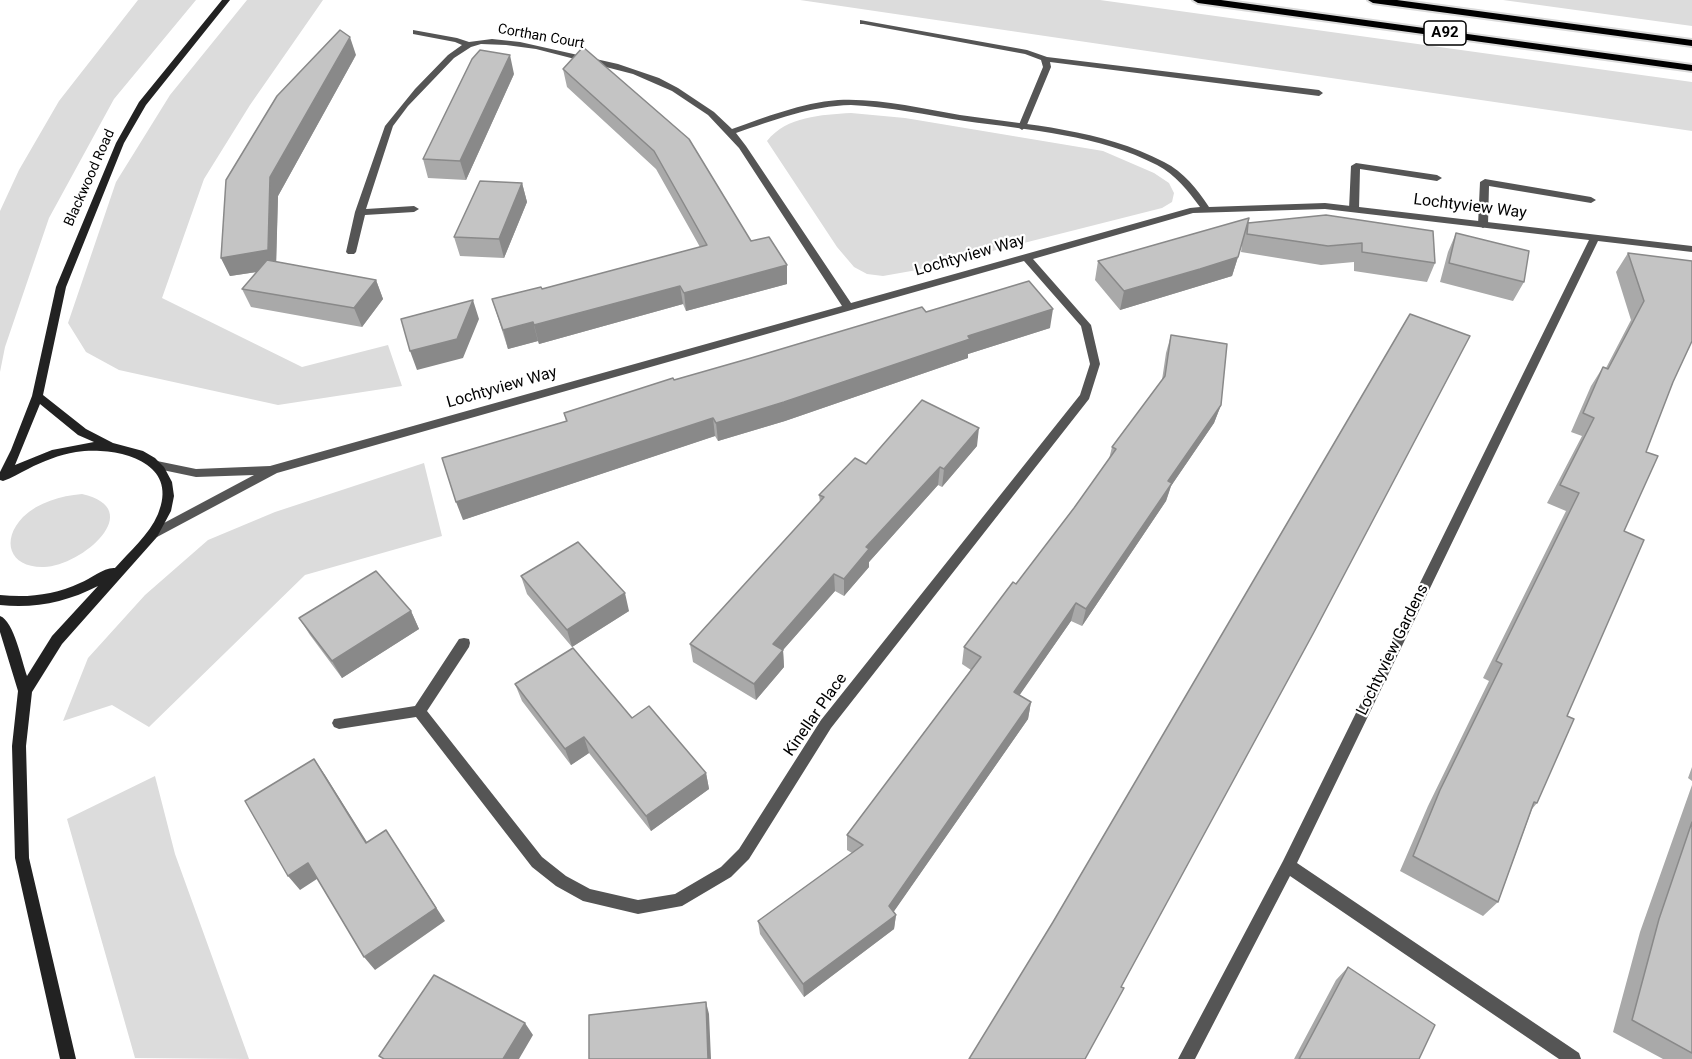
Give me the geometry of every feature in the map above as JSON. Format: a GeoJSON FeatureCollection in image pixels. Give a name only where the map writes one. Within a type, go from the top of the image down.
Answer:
{"type":"FeatureCollection","features":[{"type":"Feature","properties":{"kind":"highway","name":"A92"},"geometry":{"type":"LineString","coordinates":[[1198,0],[1692,68]]}},
{"type":"Feature","properties":{"kind":"highway","name":"A92"},"geometry":{"type":"LineString","coordinates":[[1373,0],[1692,43]]}},
{"type":"Feature","properties":{"kind":"main road","name":"Blackwood Road"},"geometry":{"type":"LineString","coordinates":[[2,478],[17,450],[37,396],[61,286],[120,143],[142,104],[226,0]]}},
{"type":"Feature","properties":{"kind":"main road"},"geometry":{"type":"LineString","coordinates":[[37,396],[82,432],[112,446],[138,452],[157,465],[166,479],[168,496],[165,515],[153,534],[57,640],[26,691],[19,746],[22,858],[68,1059]]}},
{"type":"Feature","properties":{"kind":"main road"},"geometry":{"type":"LineString","coordinates":[[2,478],[30,462],[58,452],[86,447],[112,446]]}},
{"type":"Feature","properties":{"kind":"main road"},"geometry":{"type":"LineString","coordinates":[[0,600],[10,602],[40,600],[71,592],[101,579],[128,562]]}},
{"type":"Feature","properties":{"kind":"main road"},"geometry":{"type":"LineString","coordinates":[[0,621],[6,630],[26,691]]}},
{"type":"Feature","properties":{"kind":"street"},"geometry":{"type":"LineString","coordinates":[[862,22],[1027,52],[1045,59],[1319,93]]}},
{"type":"Feature","properties":{"kind":"street"},"geometry":{"type":"LineString","coordinates":[[416,32],[448,38],[468,45]]}},
{"type":"Feature","properties":{"kind":"street","name":"Corthan Court"},"geometry":{"type":"LineString","coordinates":[[468,45],[497,41],[576,56],[644,74],[701,104],[731,132],[848,307]]}},
{"type":"Feature","properties":{"kind":"street"},"geometry":{"type":"LineString","coordinates":[[351,252],[367,186],[389,126],[453,55],[468,45]]}},
{"type":"Feature","properties":{"kind":"street"},"geometry":{"type":"LineString","coordinates":[[1022,127],[1047,68],[1045,59]]}},
{"type":"Feature","properties":{"kind":"street"},"geometry":{"type":"LineString","coordinates":[[731,132],[802,108],[836,103],[869,103],[1022,127],[1113,144],[1136,152],[1183,177],[1206,209]]}},
{"type":"Feature","properties":{"kind":"street"},"geometry":{"type":"LineString","coordinates":[[1354,209],[1356,166],[1437,178]]}},
{"type":"Feature","properties":{"kind":"street"},"geometry":{"type":"LineString","coordinates":[[1483,225],[1485,182],[1591,200]]}},
{"type":"Feature","properties":{"kind":"street","name":"Lochtyview Way"},"geometry":{"type":"LineString","coordinates":[[153,534],[273,470],[1193,210],[1325,206],[1692,249]]}},
{"type":"Feature","properties":{"kind":"street"},"geometry":{"type":"LineString","coordinates":[[360,212],[414,209]]}},
{"type":"Feature","properties":{"kind":"street","name":"Lochtyview Gardens"},"geometry":{"type":"LineString","coordinates":[[1186,1059],[1288,866],[1594,239]]}},
{"type":"Feature","properties":{"kind":"street","name":"Kinellar Place"},"geometry":{"type":"LineString","coordinates":[[419,711],[537,862],[561,881],[588,896],[638,907],[677,901],[726,872],[744,854],[826,724],[1085,396],[1095,364],[1086,325],[1026,257]]}},
{"type":"Feature","properties":{"kind":"street","name":"Lochtyview Way"},"geometry":{"type":"LineString","coordinates":[[157,465],[196,473],[273,470]]}},
{"type":"Feature","properties":{"kind":"street"},"geometry":{"type":"LineString","coordinates":[[339,723],[419,711],[464,643]]}},
{"type":"Feature","properties":{"kind":"street"},"geometry":{"type":"LineString","coordinates":[[1288,866],[1573,1059]]}},
{"type":"Feature","properties":{"kind":"shaded area"},"geometry":{"type":"Polygon","coordinates":[[[138,0],[196,0],[114,99],[49,218],[5,347],[0,372],[0,211],[19,170],[59,101],[138,0]]]}},
{"type":"Feature","properties":{"kind":"shaded area"},"geometry":{"type":"Polygon","coordinates":[[[247,0],[323,0],[250,105],[204,179],[162,298],[302,367],[388,345],[402,386],[278,405],[119,370],[86,352],[68,323],[116,182],[170,95],[247,0]]]}},
{"type":"Feature","properties":{"kind":"shaded area"},"geometry":{"type":"Polygon","coordinates":[[[800,0],[1100,0],[1692,82],[1692,131],[800,0]]]}},
{"type":"Feature","properties":{"kind":"shaded area"},"geometry":{"type":"Polygon","coordinates":[[[1503,0],[1692,0],[1692,26],[1503,0]]]}},
{"type":"Feature","properties":{"kind":"shaded area"},"geometry":{"type":"Polygon","coordinates":[[[851,113],[905,118],[1103,151],[1154,173],[1169,183],[1174,193],[1172,202],[1162,208],[917,270],[883,276],[867,274],[854,267],[837,247],[767,141],[784,126],[805,118],[851,113]]]}},
{"type":"Feature","properties":{"kind":"shaded area"},"geometry":{"type":"Polygon","coordinates":[[[424,463],[442,536],[305,575],[149,727],[112,705],[63,721],[88,658],[145,595],[208,540],[275,512],[424,463]]]}},
{"type":"Feature","properties":{"kind":"shaded area"},"geometry":{"type":"Polygon","coordinates":[[[82,494],[101,501],[109,512],[109,523],[102,536],[75,557],[59,564],[44,567],[32,566],[16,558],[12,551],[12,535],[23,517],[36,507],[50,501],[82,494]]]}},
{"type":"Feature","properties":{"kind":"shaded area"},"geometry":{"type":"Polygon","coordinates":[[[155,776],[175,854],[249,1059],[135,1058],[67,819],[155,776]]]}},
{"type":"Feature","properties":{"kind":"building"},"geometry":{"type":"Polygon","coordinates":[[[340,30],[350,37],[270,177],[268,250],[221,258],[226,180],[277,96],[340,30]]]}},
{"type":"Feature","properties":{"kind":"building"},"geometry":{"type":"Polygon","coordinates":[[[583,47],[689,139],[751,241],[769,237],[787,265],[684,293],[680,286],[534,325],[533,322],[503,330],[492,299],[541,287],[542,289],[707,245],[654,151],[563,69],[583,47]]]}},
{"type":"Feature","properties":{"kind":"building"},"geometry":{"type":"Polygon","coordinates":[[[480,50],[510,55],[460,161],[423,159],[472,59],[480,50]]]}},
{"type":"Feature","properties":{"kind":"building"},"geometry":{"type":"Polygon","coordinates":[[[480,181],[522,183],[499,239],[454,237],[480,181]]]}},
{"type":"Feature","properties":{"kind":"building"},"geometry":{"type":"Polygon","coordinates":[[[1326,215],[1433,231],[1435,263],[1362,252],[1362,243],[1328,246],[1247,234],[1248,223],[1326,215]]]}},
{"type":"Feature","properties":{"kind":"building"},"geometry":{"type":"Polygon","coordinates":[[[1249,218],[1238,257],[1124,291],[1098,261],[1249,218]]]}},
{"type":"Feature","properties":{"kind":"building"},"geometry":{"type":"Polygon","coordinates":[[[1456,233],[1529,251],[1524,282],[1449,263],[1456,233]]]}},
{"type":"Feature","properties":{"kind":"building"},"geometry":{"type":"Polygon","coordinates":[[[1628,253],[1692,261],[1692,341],[1673,382],[1646,452],[1658,456],[1624,531],[1644,540],[1567,716],[1574,719],[1537,803],[1534,802],[1498,902],[1413,856],[1440,790],[1502,664],[1496,661],[1579,493],[1560,485],[1594,418],[1583,413],[1603,367],[1608,369],[1644,301],[1628,253]]]}},
{"type":"Feature","properties":{"kind":"building"},"geometry":{"type":"Polygon","coordinates":[[[267,260],[376,280],[354,308],[242,289],[267,260]]]}},
{"type":"Feature","properties":{"kind":"building"},"geometry":{"type":"Polygon","coordinates":[[[1029,281],[1053,309],[968,336],[970,339],[784,402],[716,423],[713,418],[456,502],[442,458],[567,421],[564,413],[673,378],[674,380],[922,307],[926,312],[1029,281]]]}},
{"type":"Feature","properties":{"kind":"building"},"geometry":{"type":"Polygon","coordinates":[[[473,300],[457,339],[410,351],[401,319],[473,300]]]}},
{"type":"Feature","properties":{"kind":"building"},"geometry":{"type":"Polygon","coordinates":[[[1410,314],[1470,336],[1314,632],[1121,987],[1124,988],[1085,1059],[969,1059],[1053,922],[1410,314]]]}},
{"type":"Feature","properties":{"kind":"building"},"geometry":{"type":"Polygon","coordinates":[[[1171,335],[1227,344],[1221,405],[1168,481],[1172,483],[1086,609],[1076,603],[1014,692],[1031,702],[889,906],[896,915],[803,984],[758,921],[863,845],[847,835],[981,657],[964,647],[1013,582],[1016,584],[1074,508],[1116,449],[1112,447],[1165,376],[1171,335]]]}},
{"type":"Feature","properties":{"kind":"building"},"geometry":{"type":"Polygon","coordinates":[[[922,400],[979,428],[944,469],[940,467],[866,547],[869,549],[844,579],[834,574],[773,644],[783,650],[754,684],[690,644],[824,497],[819,495],[855,458],[866,464],[922,400]]]}},
{"type":"Feature","properties":{"kind":"building"},"geometry":{"type":"Polygon","coordinates":[[[578,542],[625,593],[567,630],[521,576],[578,542]]]}},
{"type":"Feature","properties":{"kind":"building"},"geometry":{"type":"Polygon","coordinates":[[[376,571],[411,611],[332,661],[299,618],[376,571]]]}},
{"type":"Feature","properties":{"kind":"building"},"geometry":{"type":"Polygon","coordinates":[[[573,648],[632,718],[649,706],[706,773],[646,816],[584,737],[565,749],[515,684],[573,648]]]}},
{"type":"Feature","properties":{"kind":"building"},"geometry":{"type":"Polygon","coordinates":[[[314,759],[366,843],[386,830],[436,908],[364,957],[308,863],[288,876],[245,801],[314,759]]]}},
{"type":"Feature","properties":{"kind":"building"},"geometry":{"type":"Polygon","coordinates":[[[1692,822],[1692,1053],[1632,1020],[1659,919],[1692,822]]]}},
{"type":"Feature","properties":{"kind":"building"},"geometry":{"type":"Polygon","coordinates":[[[1348,967],[1435,1025],[1419,1059],[1299,1059],[1348,967]]]}},
{"type":"Feature","properties":{"kind":"building"},"geometry":{"type":"Polygon","coordinates":[[[434,975],[525,1023],[503,1059],[384,1059],[379,1056],[434,975]]]}},
{"type":"Feature","properties":{"kind":"building"},"geometry":{"type":"Polygon","coordinates":[[[706,1002],[708,1059],[589,1059],[589,1015],[706,1002]]]}}]}
